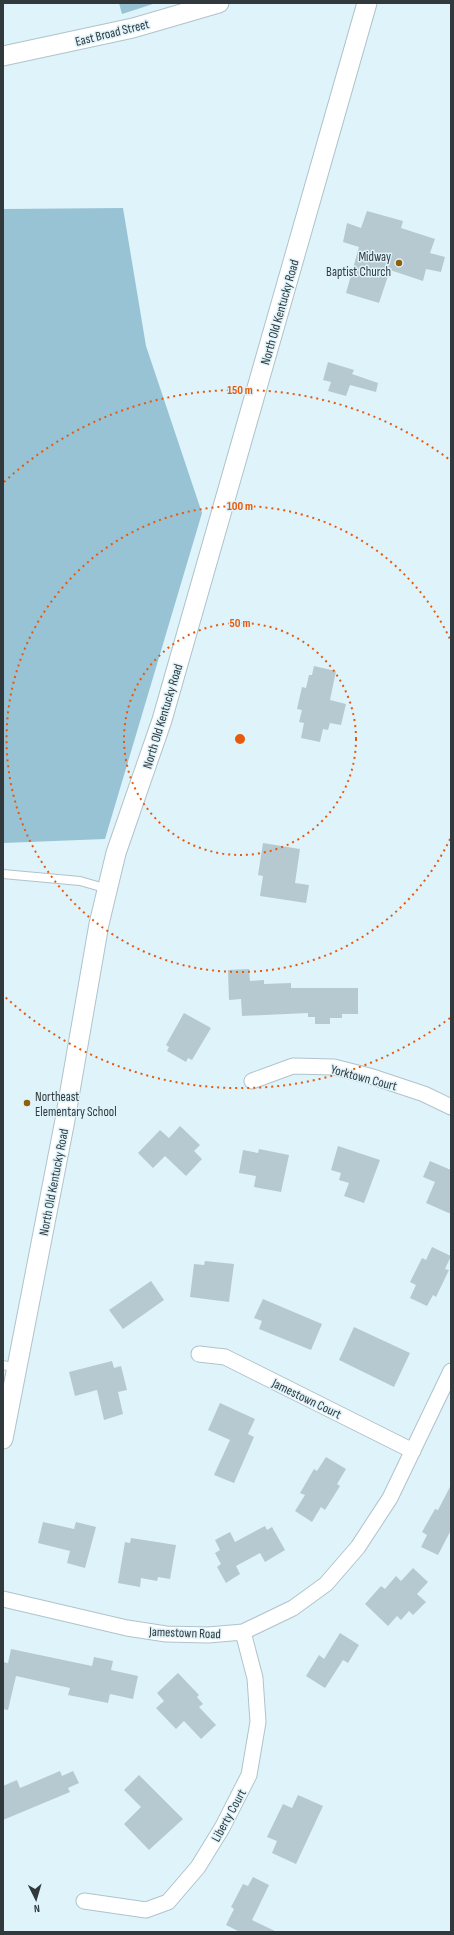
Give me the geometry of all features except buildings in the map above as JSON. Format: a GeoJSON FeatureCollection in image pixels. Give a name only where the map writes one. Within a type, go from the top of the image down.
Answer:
{"type":"FeatureCollection","features":[{"type":"Feature","properties":{"kind":"street","name":"East Broad Street"},"geometry":{"type":"LineString","coordinates":[[3,56],[133,28],[219,3]]}},
{"type":"Feature","properties":{"kind":"street","name":"North Old Kentucky Road"},"geometry":{"type":"LineString","coordinates":[[3,1439],[10,1367],[65,1120],[99,924],[116,853],[164,714],[367,3]]}},
{"type":"Feature","properties":{"kind":"street","name":"Yorktown Court"},"geometry":{"type":"LineString","coordinates":[[252,1081],[293,1066],[334,1067],[373,1077],[424,1094],[451,1107]]}},
{"type":"Feature","properties":{"kind":"street","name":"Jamestown Court"},"geometry":{"type":"LineString","coordinates":[[199,1354],[225,1357],[412,1451]]}},
{"type":"Feature","properties":{"kind":"street","name":"Jamestown Road"},"geometry":{"type":"LineString","coordinates":[[3,1599],[127,1628],[166,1634],[208,1635],[243,1632],[294,1608],[326,1584],[358,1547],[390,1498],[451,1371]]}},
{"type":"Feature","properties":{"kind":"street","name":"Liberty Court"},"geometry":{"type":"LineString","coordinates":[[84,1901],[146,1910],[168,1902],[198,1867],[222,1828],[249,1775],[258,1722],[255,1678],[243,1632]]}},
{"type":"Feature","properties":{"kind":"lane"},"geometry":{"type":"LineString","coordinates":[[3,874],[80,881],[108,889]]}},
{"type":"Feature","properties":{"kind":"shaded area"},"geometry":{"type":"Polygon","coordinates":[[[119,3],[156,3],[122,14],[119,3]]]}},
{"type":"Feature","properties":{"kind":"shaded area"},"geometry":{"type":"Polygon","coordinates":[[[123,208],[146,346],[202,513],[105,839],[3,843],[3,209],[123,208]]]}},
{"type":"Feature","properties":{"kind":"place","name":"Midway Baptist Church"},"geometry":{"type":"Point","coordinates":[399,263]}},
{"type":"Feature","properties":{"kind":"place","name":"Northeast Elementary School"},"geometry":{"type":"Point","coordinates":[27,1103]}}]}
